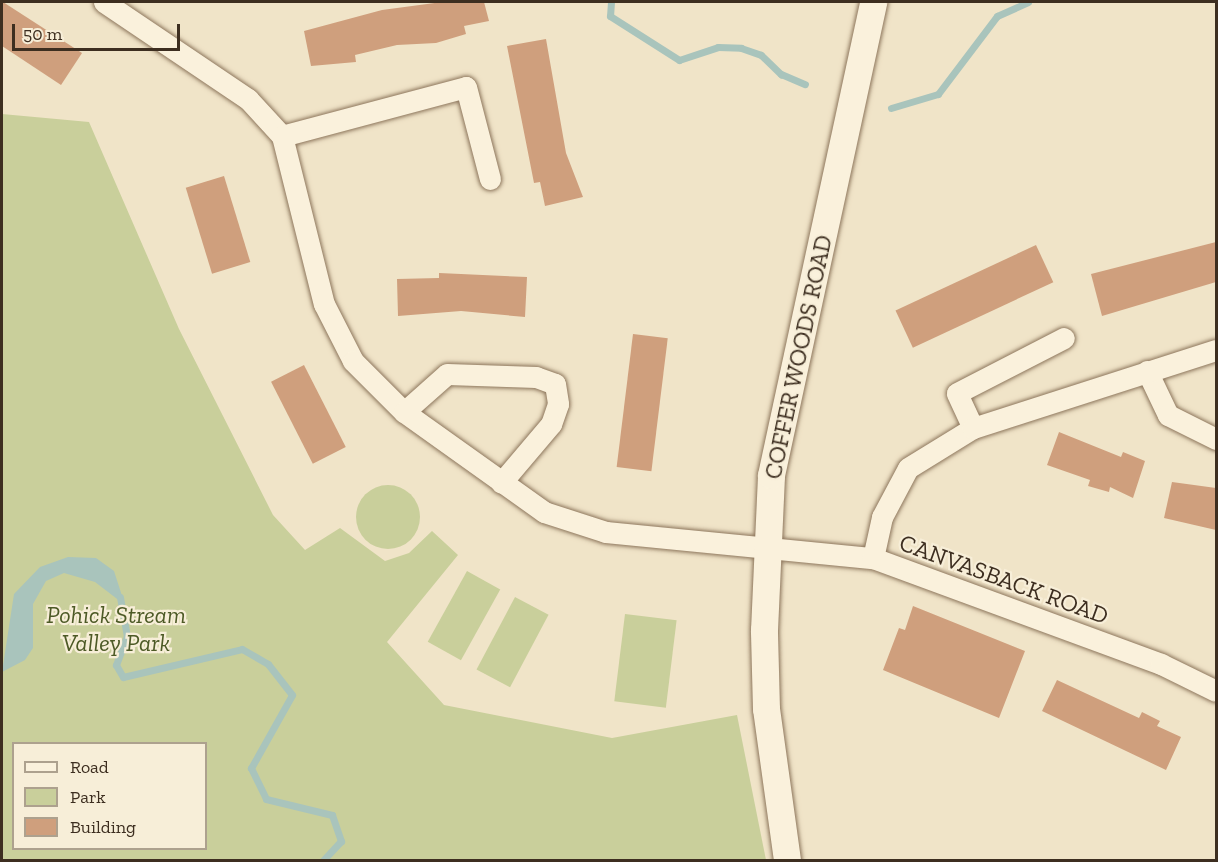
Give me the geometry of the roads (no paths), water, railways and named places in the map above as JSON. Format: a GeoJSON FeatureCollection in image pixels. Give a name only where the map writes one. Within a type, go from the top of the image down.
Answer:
{"type":"FeatureCollection","features":[{"type":"Feature","properties":{"kind":"street"},"geometry":{"type":"LineString","coordinates":[[104,2],[248,99],[282,136],[466,87],[490,179]]}},
{"type":"Feature","properties":{"kind":"street","name":"COFFER WOODS ROAD"},"geometry":{"type":"LineString","coordinates":[[787,861],[766,709],[766,550],[782,412],[873,2]]}},
{"type":"Feature","properties":{"kind":"street","name":"CANVASBACK ROAD"},"geometry":{"type":"LineString","coordinates":[[282,136],[303,234],[332,325],[353,361],[404,412],[544,512],[606,532],[766,550],[873,558],[1161,664],[1216,691]]}},
{"type":"Feature","properties":{"kind":"street"},"geometry":{"type":"LineString","coordinates":[[973,428],[957,393],[1064,338]]}},
{"type":"Feature","properties":{"kind":"street"},"geometry":{"type":"LineString","coordinates":[[873,558],[882,517],[908,468],[973,428],[1216,350]]}},
{"type":"Feature","properties":{"kind":"street"},"geometry":{"type":"LineString","coordinates":[[1147,371],[1168,415],[1216,439]]}},
{"type":"Feature","properties":{"kind":"street"},"geometry":{"type":"LineString","coordinates":[[404,412],[447,374],[536,377],[555,384],[558,404],[551,424],[501,483]]}},
{"type":"Feature","properties":{"kind":"water"},"geometry":{"type":"Polygon","coordinates":[[[68,557],[96,558],[114,571],[125,605],[95,582],[64,573],[46,581],[33,604],[33,648],[25,660],[2,672],[14,594],[40,567],[68,557]]]}},
{"type":"Feature","properties":{"kind":"waterway"},"geometry":{"type":"LineString","coordinates":[[611,2],[610,16],[679,60],[718,47],[741,48],[761,55],[781,74],[805,84]]}},
{"type":"Feature","properties":{"kind":"waterway"},"geometry":{"type":"LineString","coordinates":[[891,108],[938,94],[997,16],[1028,2]]}},
{"type":"Feature","properties":{"kind":"waterway"},"geometry":{"type":"LineString","coordinates":[[120,597],[127,636],[116,665],[123,677],[242,649],[268,664],[292,695],[251,768],[266,799],[332,815],[341,841],[323,860]]}},
{"type":"Feature","properties":{"kind":"park label","name":"Pohick Stream Valley Park"},"geometry":{"type":"Point","coordinates":[116,629]}}]}
